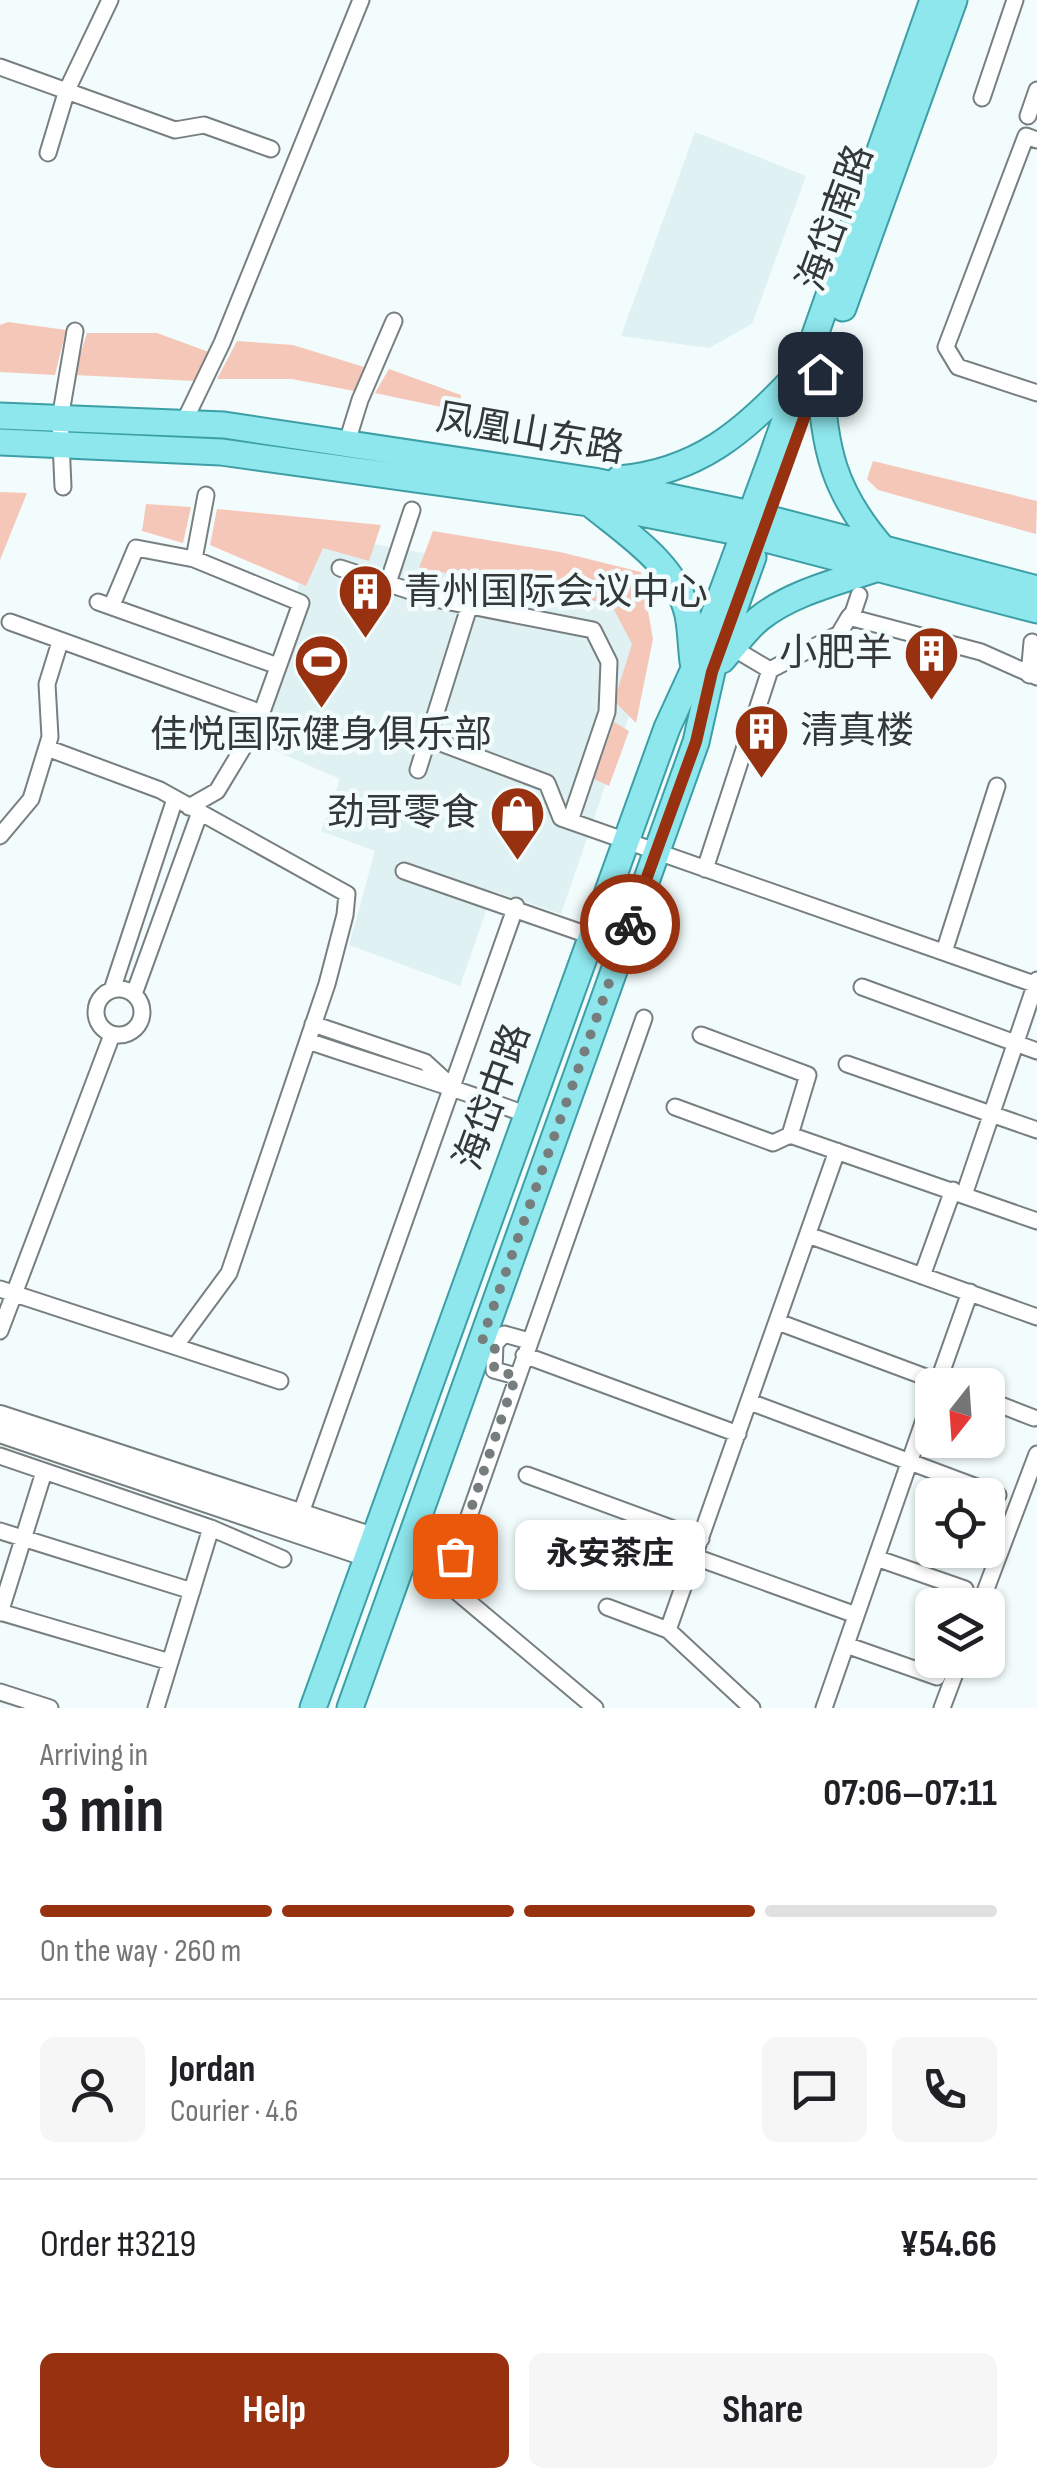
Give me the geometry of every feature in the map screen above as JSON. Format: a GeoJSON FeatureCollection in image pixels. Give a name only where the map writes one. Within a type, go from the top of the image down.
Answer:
{"type":"FeatureCollection","features":[{"type":"Feature","properties":{"kind":"main road","name":"海岱南路"},"geometry":{"type":"LineString","coordinates":[[812,370],[933,0]]}},
{"type":"Feature","properties":{"kind":"main road","name":"海岱南路"},"geometry":{"type":"LineString","coordinates":[[755,526],[954,0]]}},
{"type":"Feature","properties":{"kind":"main road"},"geometry":{"type":"LineString","coordinates":[[812,370],[834,472],[881,559],[806,592],[758,619],[733,648],[703,670],[675,583],[591,492],[686,465],[708,454],[812,370]]}},
{"type":"Feature","properties":{"kind":"main road","name":"凤凰山东路"},"geometry":{"type":"LineString","coordinates":[[0,416],[224,425],[346,442],[755,526],[881,559],[1037,610]]}},
{"type":"Feature","properties":{"kind":"main road","name":"凤凰山东路"},"geometry":{"type":"LineString","coordinates":[[0,442],[221,452],[591,492]]}},
{"type":"Feature","properties":{"kind":"main road","name":"海岱中路"},"geometry":{"type":"LineString","coordinates":[[314,1708],[666,728],[703,670],[755,526]]}},
{"type":"Feature","properties":{"kind":"main road","name":"凤凰山东路"},"geometry":{"type":"LineString","coordinates":[[881,559],[1037,590]]}},
{"type":"Feature","properties":{"kind":"main road","name":"海岱中路"},"geometry":{"type":"LineString","coordinates":[[350,1708],[406,1550],[488,1342],[696,742],[703,670]]}},
{"type":"Feature","properties":{"kind":"street"},"geometry":{"type":"LineString","coordinates":[[48,153],[67,90],[110,0]]}},
{"type":"Feature","properties":{"kind":"street"},"geometry":{"type":"LineString","coordinates":[[183,424],[222,344],[361,0]]}},
{"type":"Feature","properties":{"kind":"street"},"geometry":{"type":"LineString","coordinates":[[982,98],[1014,0]]}},
{"type":"Feature","properties":{"kind":"street"},"geometry":{"type":"LineString","coordinates":[[0,67],[174,130],[204,125],[272,149]]}},
{"type":"Feature","properties":{"kind":"street"},"geometry":{"type":"LineString","coordinates":[[1028,116],[1037,90]]}},
{"type":"Feature","properties":{"kind":"street"},"geometry":{"type":"LineString","coordinates":[[1037,140],[1026,136],[946,348],[958,367],[1037,393]]}},
{"type":"Feature","properties":{"kind":"street"},"geometry":{"type":"LineString","coordinates":[[346,442],[394,321]]}},
{"type":"Feature","properties":{"kind":"street"},"geometry":{"type":"LineString","coordinates":[[63,487],[60,419],[75,331]]}},
{"type":"Feature","properties":{"kind":"street"},"geometry":{"type":"LineString","coordinates":[[194,559],[206,495]]}},
{"type":"Feature","properties":{"kind":"street"},"geometry":{"type":"LineString","coordinates":[[388,584],[412,510]]}},
{"type":"Feature","properties":{"kind":"street"},"geometry":{"type":"LineString","coordinates":[[112,990],[188,806],[217,791],[262,713],[300,603],[194,559],[136,548],[105,604],[278,666]]}},
{"type":"Feature","properties":{"kind":"street"},"geometry":{"type":"LineString","coordinates":[[340,568],[434,599],[593,630],[609,662],[608,712],[570,821]]}},
{"type":"Feature","properties":{"kind":"street"},"geometry":{"type":"LineString","coordinates":[[705,869],[770,670],[840,634],[859,595]]}},
{"type":"Feature","properties":{"kind":"street"},"geometry":{"type":"LineString","coordinates":[[418,770],[470,604]]}},
{"type":"Feature","properties":{"kind":"street"},"geometry":{"type":"LineString","coordinates":[[848,617],[981,652],[1033,676],[1032,642]]}},
{"type":"Feature","properties":{"kind":"street"},"geometry":{"type":"LineString","coordinates":[[10,622],[262,713]]}},
{"type":"Feature","properties":{"kind":"street"},"geometry":{"type":"LineString","coordinates":[[0,836],[31,799],[50,736],[47,684],[60,642]]}},
{"type":"Feature","properties":{"kind":"street"},"geometry":{"type":"LineString","coordinates":[[733,648],[770,670]]}},
{"type":"Feature","properties":{"kind":"street"},"geometry":{"type":"LineString","coordinates":[[430,739],[547,783],[561,818],[1036,983],[990,1115],[922,1276]]}},
{"type":"Feature","properties":{"kind":"street"},"geometry":{"type":"LineString","coordinates":[[46,748],[188,806],[347,894],[332,966],[228,1274],[176,1345]]}},
{"type":"Feature","properties":{"kind":"street"},"geometry":{"type":"LineString","coordinates":[[944,952],[997,786]]}},
{"type":"Feature","properties":{"kind":"street"},"geometry":{"type":"LineString","coordinates":[[134,994],[188,806]]}},
{"type":"Feature","properties":{"kind":"street"},"geometry":{"type":"LineString","coordinates":[[404,872],[591,936]]}},
{"type":"Feature","properties":{"kind":"street"},"geometry":{"type":"LineString","coordinates":[[301,1513],[516,906]]}},
{"type":"Feature","properties":{"kind":"street"},"geometry":{"type":"LineString","coordinates":[[862,987],[1037,1051]]}},
{"type":"Feature","properties":{"kind":"street"},"geometry":{"type":"LineString","coordinates":[[112,990],[128,990],[142,1008],[139,1024],[128,1034],[112,1035],[100,1026],[95,1012],[100,998],[112,990]]}},
{"type":"Feature","properties":{"kind":"street"},"geometry":{"type":"LineString","coordinates":[[439,1577],[455,1556],[644,1018]]}},
{"type":"Feature","properties":{"kind":"street"},"geometry":{"type":"LineString","coordinates":[[313,1024],[425,1062],[452,1086]]}},
{"type":"Feature","properties":{"kind":"street"},"geometry":{"type":"LineString","coordinates":[[0,1331],[8,1291],[112,1035]]}},
{"type":"Feature","properties":{"kind":"street"},"geometry":{"type":"LineString","coordinates":[[701,1035],[808,1074],[790,1135]]}},
{"type":"Feature","properties":{"kind":"street"},"geometry":{"type":"LineString","coordinates":[[308,1041],[415,1078],[452,1086],[527,1115]]}},
{"type":"Feature","properties":{"kind":"street"},"geometry":{"type":"LineString","coordinates":[[847,1064],[1037,1130]]}},
{"type":"Feature","properties":{"kind":"street"},"geometry":{"type":"LineString","coordinates":[[676,1106],[773,1143],[790,1135],[1037,1220]]}},
{"type":"Feature","properties":{"kind":"street"},"geometry":{"type":"LineString","coordinates":[[668,1630],[837,1150]]}},
{"type":"Feature","properties":{"kind":"street"},"geometry":{"type":"LineString","coordinates":[[808,1236],[1037,1317]]}},
{"type":"Feature","properties":{"kind":"street"},"geometry":{"type":"LineString","coordinates":[[8,1291],[280,1381]]}},
{"type":"Feature","properties":{"kind":"street"},"geometry":{"type":"LineString","coordinates":[[944,1368],[970,1292]]}},
{"type":"Feature","properties":{"kind":"street"},"geometry":{"type":"LineString","coordinates":[[778,1322],[915,1378]]}},
{"type":"Feature","properties":{"kind":"street"},"geometry":{"type":"LineString","coordinates":[[516,1376],[494,1370],[488,1342],[504,1334],[526,1348],[738,1434]]}},
{"type":"Feature","properties":{"kind":"street"},"geometry":{"type":"LineString","coordinates":[[750,1402],[953,1478]]}},
{"type":"Feature","properties":{"kind":"street"},"geometry":{"type":"LineString","coordinates":[[1005,1407],[1034,1418]]}},
{"type":"Feature","properties":{"kind":"street"},"geometry":{"type":"LineString","coordinates":[[0,1416],[301,1513],[370,1547]]}},
{"type":"Feature","properties":{"kind":"street"},"geometry":{"type":"LineString","coordinates":[[0,1432],[370,1547]]}},
{"type":"Feature","properties":{"kind":"street"},"geometry":{"type":"LineString","coordinates":[[824,1708],[915,1449]]}},
{"type":"Feature","properties":{"kind":"street"},"geometry":{"type":"LineString","coordinates":[[986,1588],[1037,1454]]}},
{"type":"Feature","properties":{"kind":"street"},"geometry":{"type":"LineString","coordinates":[[0,1456],[210,1528],[282,1559]]}},
{"type":"Feature","properties":{"kind":"street"},"geometry":{"type":"LineString","coordinates":[[44,1472],[0,1612],[170,1662]]}},
{"type":"Feature","properties":{"kind":"street"},"geometry":{"type":"LineString","coordinates":[[527,1475],[700,1539]]}},
{"type":"Feature","properties":{"kind":"street"},"geometry":{"type":"LineString","coordinates":[[156,1708],[210,1528]]}},
{"type":"Feature","properties":{"kind":"street"},"geometry":{"type":"LineString","coordinates":[[0,1531],[192,1591]]}},
{"type":"Feature","properties":{"kind":"street"},"geometry":{"type":"LineString","coordinates":[[406,1550],[595,1708]]}},
{"type":"Feature","properties":{"kind":"street"},"geometry":{"type":"LineString","coordinates":[[876,1558],[962,1588]]}},
{"type":"Feature","properties":{"kind":"street"},"geometry":{"type":"LineString","coordinates":[[701,1560],[856,1615]]}},
{"type":"Feature","properties":{"kind":"street"},"geometry":{"type":"LineString","coordinates":[[607,1607],[668,1630],[752,1708]]}},
{"type":"Feature","properties":{"kind":"street"},"geometry":{"type":"LineString","coordinates":[[846,1645],[915,1669]]}},
{"type":"Feature","properties":{"kind":"street"},"geometry":{"type":"LineString","coordinates":[[942,1708],[953,1678]]}},
{"type":"Feature","properties":{"kind":"street"},"geometry":{"type":"LineString","coordinates":[[0,1692],[50,1708]]}},
{"type":"Feature","properties":{"kind":"shaded area"},"geometry":{"type":"Polygon","coordinates":[[[695,132],[806,176],[752,324],[709,348],[621,336],[695,132]]]}},
{"type":"Feature","properties":{"kind":"shaded area"},"geometry":{"type":"Polygon","coordinates":[[[8,322],[66,330],[55,375],[0,372],[0,325],[8,322]]]}},
{"type":"Feature","properties":{"kind":"shaded area"},"geometry":{"type":"Polygon","coordinates":[[[87,333],[157,333],[209,352],[195,381],[74,375],[87,333]]]}},
{"type":"Feature","properties":{"kind":"shaded area"},"geometry":{"type":"Polygon","coordinates":[[[237,341],[293,345],[364,367],[354,391],[292,379],[217,379],[237,341]]]}},
{"type":"Feature","properties":{"kind":"shaded area"},"geometry":{"type":"Polygon","coordinates":[[[389,369],[461,395],[460,411],[375,393],[389,369]]]}},
{"type":"Feature","properties":{"kind":"shaded area"},"geometry":{"type":"Polygon","coordinates":[[[873,461],[1037,501],[1036,534],[878,490],[867,479],[873,461]]]}},
{"type":"Feature","properties":{"kind":"shaded area"},"geometry":{"type":"Polygon","coordinates":[[[0,492],[27,493],[0,560],[0,492]]]}},
{"type":"Feature","properties":{"kind":"shaded area"},"geometry":{"type":"Polygon","coordinates":[[[146,504],[191,507],[183,543],[142,531],[146,504]]]}},
{"type":"Feature","properties":{"kind":"shaded area"},"geometry":{"type":"Polygon","coordinates":[[[217,509],[381,525],[369,561],[323,548],[306,586],[210,545],[217,509]]]}},
{"type":"Feature","properties":{"kind":"shaded area"},"geometry":{"type":"Polygon","coordinates":[[[433,531],[560,552],[641,572],[653,639],[636,723],[614,701],[632,644],[611,604],[419,568],[433,531]]]}},
{"type":"Feature","properties":{"kind":"shaded area"},"geometry":{"type":"Polygon","coordinates":[[[313,533],[606,586],[640,636],[635,699],[561,914],[493,891],[460,986],[349,945],[375,851],[321,831],[340,779],[255,742],[313,533]]]}},
{"type":"Feature","properties":{"kind":"shaded area"},"geometry":{"type":"Polygon","coordinates":[[[614,722],[629,731],[609,786],[594,779],[614,722]]]}},
{"type":"Feature","properties":{"kind":"way so far"},"geometry":{"type":"LineString","coordinates":[[455,1556],[516,1376],[494,1370],[495,1344],[482,1339],[630,924]]}},
{"type":"Feature","properties":{"kind":"place","name":"青州国际会议中心"},"geometry":{"type":"Point","coordinates":[365,641]}},
{"type":"Feature","properties":{"kind":"place","name":"小肥羊"},"geometry":{"type":"Point","coordinates":[932,702]}},
{"type":"Feature","properties":{"kind":"place","name":"佳悦国际健身俱乐部"},"geometry":{"type":"Point","coordinates":[321,711]}},
{"type":"Feature","properties":{"kind":"place","name":"清真楼"},"geometry":{"type":"Point","coordinates":[761,780]}},
{"type":"Feature","properties":{"kind":"place","name":"劲哥零食"},"geometry":{"type":"Point","coordinates":[518,862]}},
{"type":"Feature","properties":{"kind":"place","name":"永安茶庄"},"geometry":{"type":"Point","coordinates":[455,1556]}},
{"type":"Feature","properties":{"kind":"route"},"geometry":{"type":"LineString","coordinates":[[630,924],[696,742],[712,672],[820,374]]}}]}
